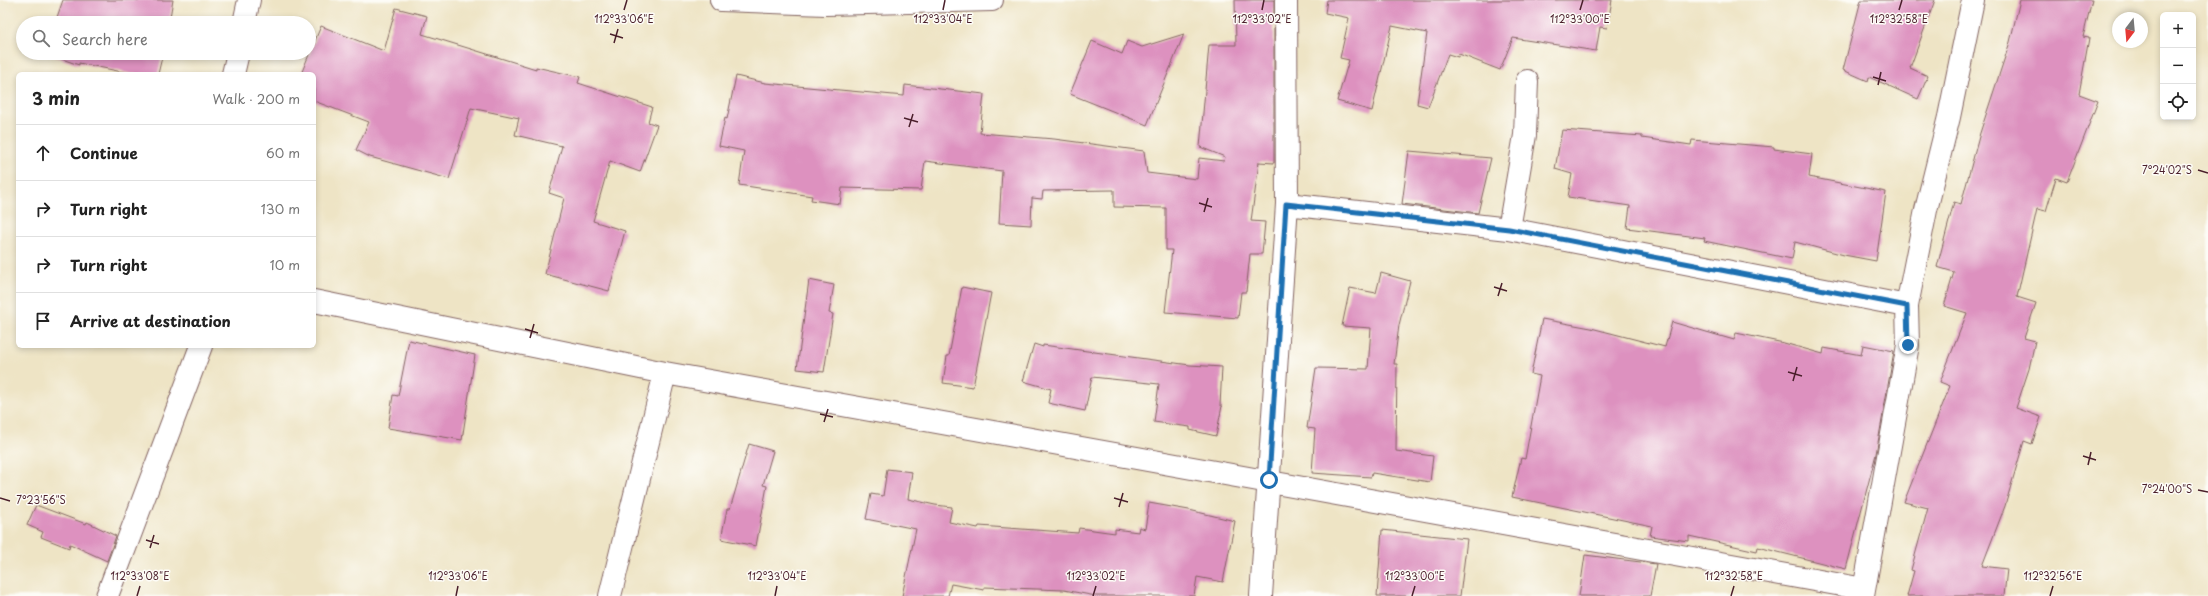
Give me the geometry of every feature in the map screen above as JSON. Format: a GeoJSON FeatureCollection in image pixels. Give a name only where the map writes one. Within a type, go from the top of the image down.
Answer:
{"type":"FeatureCollection","features":[{"type":"Feature","properties":{"kind":"street"},"geometry":{"type":"LineString","coordinates":[[246,16],[249,0]]}},
{"type":"Feature","properties":{"kind":"street"},"geometry":{"type":"LineString","coordinates":[[721,0],[826,4],[992,0]]}},
{"type":"Feature","properties":{"kind":"street"},"geometry":{"type":"LineString","coordinates":[[1261,596],[1286,204],[1286,0]]}},
{"type":"Feature","properties":{"kind":"street"},"geometry":{"type":"LineString","coordinates":[[316,301],[665,373],[1269,480],[1864,592],[1908,345],[1907,306],[1926,210],[1949,117],[1973,0]]}},
{"type":"Feature","properties":{"kind":"street"},"geometry":{"type":"LineString","coordinates":[[233,72],[236,60]]}},
{"type":"Feature","properties":{"kind":"street"},"geometry":{"type":"LineString","coordinates":[[1509,229],[1525,135],[1527,81]]}},
{"type":"Feature","properties":{"kind":"street"},"geometry":{"type":"LineString","coordinates":[[1286,204],[1509,229],[1907,306]]}},
{"type":"Feature","properties":{"kind":"street"},"geometry":{"type":"LineString","coordinates":[[107,596],[200,348]]}},
{"type":"Feature","properties":{"kind":"street"},"geometry":{"type":"LineString","coordinates":[[610,596],[665,373]]}},
{"type":"Feature","properties":{"kind":"building"},"geometry":{"type":"Polygon","coordinates":[[[63,0],[173,0],[170,16],[57,16],[63,0]]]}},
{"type":"Feature","properties":{"kind":"building"},"geometry":{"type":"Polygon","coordinates":[[[1235,0],[1274,0],[1274,163],[1259,162],[1251,221],[1265,222],[1262,254],[1250,254],[1246,292],[1241,292],[1238,318],[1165,312],[1172,250],[1166,250],[1166,208],[1114,207],[1114,190],[1043,191],[1042,199],[1032,198],[1031,225],[999,223],[1002,171],[925,161],[921,190],[842,188],[840,204],[811,200],[812,196],[739,185],[744,151],[719,146],[725,118],[727,119],[736,76],[765,83],[904,96],[905,85],[984,94],[980,133],[1054,139],[1144,151],[1147,173],[1197,179],[1199,158],[1224,161],[1225,157],[1200,147],[1209,45],[1236,45],[1235,0]]]}},
{"type":"Feature","properties":{"kind":"building"},"geometry":{"type":"Polygon","coordinates":[[[1327,0],[1612,0],[1607,28],[1600,27],[1596,51],[1513,38],[1500,70],[1459,54],[1458,57],[1448,54],[1428,107],[1417,104],[1427,33],[1392,26],[1372,111],[1337,101],[1349,60],[1340,58],[1349,18],[1325,13],[1327,0]]]}},
{"type":"Feature","properties":{"kind":"building"},"geometry":{"type":"Polygon","coordinates":[[[1861,0],[1935,0],[1910,68],[1928,76],[1918,99],[1869,77],[1868,81],[1843,70],[1861,0]]]}},
{"type":"Feature","properties":{"kind":"building"},"geometry":{"type":"Polygon","coordinates":[[[2020,0],[2092,0],[2083,37],[2089,38],[2079,94],[2098,101],[2067,182],[2056,178],[2046,211],[2037,209],[2017,297],[2036,303],[2024,338],[2035,341],[2029,369],[2016,408],[2041,417],[2032,444],[2024,441],[2005,506],[1982,566],[2007,569],[2004,596],[1907,596],[1914,571],[1911,570],[1928,508],[1904,502],[1950,386],[1940,382],[1967,313],[1944,306],[1954,272],[1937,267],[1954,202],[1961,204],[1980,133],[2010,42],[2020,0]]]}},
{"type":"Feature","properties":{"kind":"building"},"geometry":{"type":"Polygon","coordinates":[[[396,8],[427,16],[422,34],[536,69],[536,67],[580,77],[578,83],[652,107],[648,122],[657,125],[640,172],[610,161],[593,221],[625,231],[609,291],[545,274],[564,198],[549,193],[562,146],[515,135],[519,118],[471,108],[449,179],[370,157],[356,150],[369,122],[316,102],[316,72],[302,72],[307,60],[316,60],[316,38],[321,26],[384,51],[396,8]]]}},
{"type":"Feature","properties":{"kind":"building"},"geometry":{"type":"Polygon","coordinates":[[[1184,34],[1147,125],[1070,94],[1092,41],[1122,54],[1127,41],[1142,47],[1184,34]]]}},
{"type":"Feature","properties":{"kind":"building"},"geometry":{"type":"Polygon","coordinates":[[[65,60],[161,60],[158,72],[122,72],[79,63],[79,65],[65,60]]]}},
{"type":"Feature","properties":{"kind":"building"},"geometry":{"type":"Polygon","coordinates":[[[1562,130],[1642,136],[1642,138],[1691,145],[1692,140],[1774,147],[1774,149],[1812,154],[1809,177],[1886,192],[1876,261],[1844,255],[1795,242],[1792,259],[1704,241],[1705,238],[1627,228],[1630,206],[1568,197],[1572,174],[1555,169],[1562,130]]]}},
{"type":"Feature","properties":{"kind":"building"},"geometry":{"type":"Polygon","coordinates":[[[1409,151],[1491,158],[1478,213],[1402,204],[1409,151]]]}},
{"type":"Feature","properties":{"kind":"building"},"geometry":{"type":"Polygon","coordinates":[[[1381,273],[1410,281],[1399,325],[1394,364],[1397,364],[1396,451],[1433,456],[1430,482],[1372,473],[1371,477],[1312,473],[1315,429],[1307,428],[1316,368],[1368,369],[1371,328],[1342,326],[1350,288],[1376,293],[1381,273]]]}},
{"type":"Feature","properties":{"kind":"building"},"geometry":{"type":"Polygon","coordinates":[[[809,280],[834,285],[829,313],[833,314],[824,372],[797,369],[809,280]]]}},
{"type":"Feature","properties":{"kind":"building"},"geometry":{"type":"Polygon","coordinates":[[[962,287],[991,293],[973,387],[943,383],[947,356],[949,356],[962,287]]]}},
{"type":"Feature","properties":{"kind":"building"},"geometry":{"type":"Polygon","coordinates":[[[1542,319],[1591,328],[1665,347],[1672,322],[1734,340],[1736,333],[1784,343],[1823,354],[1824,348],[1861,355],[1863,345],[1894,351],[1876,454],[1846,569],[1758,547],[1757,551],[1689,536],[1689,541],[1650,536],[1652,526],[1512,497],[1521,458],[1525,459],[1540,376],[1531,374],[1542,319]]]}},
{"type":"Feature","properties":{"kind":"building"},"geometry":{"type":"Polygon","coordinates":[[[409,340],[475,355],[462,440],[388,428],[393,395],[398,396],[409,340]]]}},
{"type":"Feature","properties":{"kind":"building"},"geometry":{"type":"Polygon","coordinates":[[[1034,344],[1043,347],[1043,345],[1190,365],[1222,367],[1220,406],[1222,406],[1216,436],[1190,430],[1190,427],[1154,422],[1159,384],[1092,377],[1085,411],[1048,403],[1051,389],[1023,381],[1034,344]]]}},
{"type":"Feature","properties":{"kind":"building"},"geometry":{"type":"Polygon","coordinates":[[[749,444],[773,451],[763,485],[767,486],[756,546],[721,539],[727,509],[730,509],[749,444]]]}},
{"type":"Feature","properties":{"kind":"building"},"geometry":{"type":"Polygon","coordinates":[[[887,469],[912,472],[908,499],[952,507],[949,522],[978,528],[979,526],[1078,533],[1079,528],[1115,533],[1115,529],[1138,532],[1139,527],[1145,529],[1149,503],[1189,510],[1235,521],[1223,582],[1197,577],[1194,596],[1096,596],[1064,590],[984,587],[984,590],[951,584],[948,596],[902,596],[916,529],[866,519],[871,494],[883,496],[887,469]]]}},
{"type":"Feature","properties":{"kind":"building"},"geometry":{"type":"Polygon","coordinates":[[[36,505],[86,524],[87,522],[116,536],[107,561],[70,544],[69,548],[41,537],[43,532],[27,525],[36,505]]]}},
{"type":"Feature","properties":{"kind":"building"},"geometry":{"type":"Polygon","coordinates":[[[1382,530],[1467,539],[1460,596],[1377,596],[1382,530]]]}},
{"type":"Feature","properties":{"kind":"building"},"geometry":{"type":"Polygon","coordinates":[[[1585,555],[1656,564],[1650,596],[1579,596],[1585,555]]]}},
{"type":"Feature","properties":{"kind":"route"},"geometry":{"type":"LineString","coordinates":[[1269,480],[1286,204],[1509,229],[1907,306],[1908,345]]}}]}
